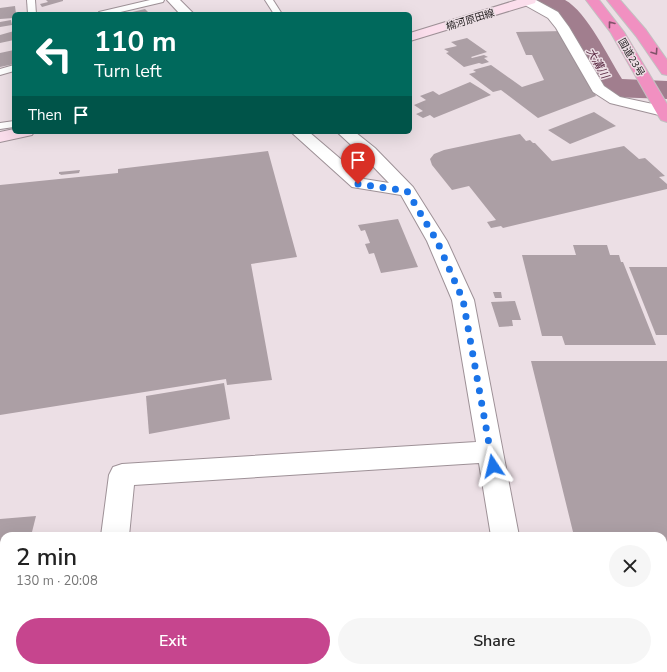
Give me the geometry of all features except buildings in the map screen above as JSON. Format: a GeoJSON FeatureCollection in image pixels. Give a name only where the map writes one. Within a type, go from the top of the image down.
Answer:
{"type":"FeatureCollection","features":[{"type":"Feature","properties":{"kind":"highway","name":"国道23号"},"geometry":{"type":"LineString","coordinates":[[592,0],[617,32],[665,114]]}},
{"type":"Feature","properties":{"kind":"highway","name":"国道23号"},"geometry":{"type":"LineString","coordinates":[[613,0],[641,32],[667,71]]}},
{"type":"Feature","properties":{"kind":"main road","name":"楠河原田線"},"geometry":{"type":"LineString","coordinates":[[412,36],[529,0]]}},
{"type":"Feature","properties":{"kind":"main road"},"geometry":{"type":"LineString","coordinates":[[0,137],[16,134]]}},
{"type":"Feature","properties":{"kind":"street"},"geometry":{"type":"LineString","coordinates":[[173,0],[185,12]]}},
{"type":"Feature","properties":{"kind":"street"},"geometry":{"type":"LineString","coordinates":[[529,0],[552,16],[562,26],[598,89],[615,100],[665,114]]}},
{"type":"Feature","properties":{"kind":"street"},"geometry":{"type":"LineString","coordinates":[[301,134],[358,184],[407,191]]}},
{"type":"Feature","properties":{"kind":"street"},"geometry":{"type":"LineString","coordinates":[[348,134],[369,152],[407,191],[437,241],[463,300],[504,532]]}},
{"type":"Feature","properties":{"kind":"street"},"geometry":{"type":"LineString","coordinates":[[115,532],[122,475],[490,452]]}},
{"type":"Feature","properties":{"kind":"lane"},"geometry":{"type":"LineString","coordinates":[[31,0],[32,12]]}},
{"type":"Feature","properties":{"kind":"lane"},"geometry":{"type":"LineString","coordinates":[[110,12],[160,0]]}},
{"type":"Feature","properties":{"kind":"lane"},"geometry":{"type":"LineString","coordinates":[[269,0],[277,12]]}},
{"type":"Feature","properties":{"kind":"lane"},"geometry":{"type":"LineString","coordinates":[[0,72],[12,69]]}},
{"type":"Feature","properties":{"kind":"lane"},"geometry":{"type":"LineString","coordinates":[[0,126],[12,124]]}},
{"type":"Feature","properties":{"kind":"waterway","name":"大溝川"},"geometry":{"type":"LineString","coordinates":[[546,0],[559,7],[573,20],[612,88],[667,90]]}},
{"type":"Feature","properties":{"kind":"route"},"geometry":{"type":"LineString","coordinates":[[358,184],[407,191],[437,241],[463,300],[493,466]]}}]}
